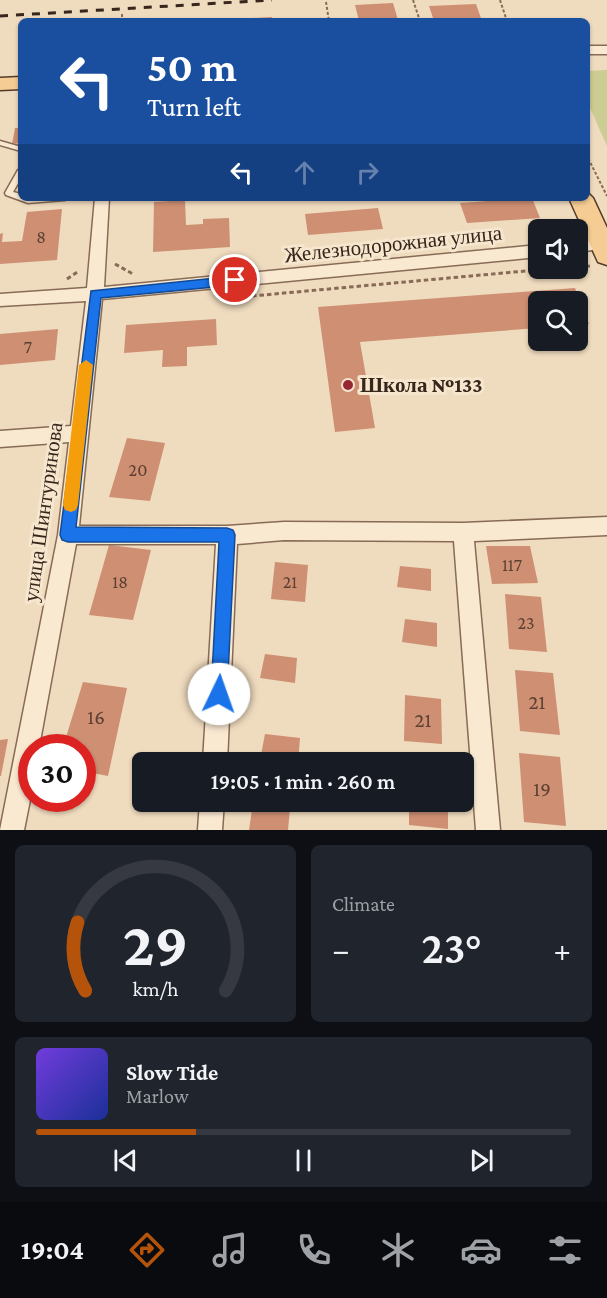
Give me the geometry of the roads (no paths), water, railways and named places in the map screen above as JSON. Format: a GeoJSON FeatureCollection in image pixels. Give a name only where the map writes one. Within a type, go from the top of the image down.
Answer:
{"type":"FeatureCollection","features":[{"type":"Feature","properties":{"kind":"main road"},"geometry":{"type":"LineString","coordinates":[[0,84],[18,83]]}},
{"type":"Feature","properties":{"kind":"main road"},"geometry":{"type":"LineString","coordinates":[[582,201],[605,250]]}},
{"type":"Feature","properties":{"kind":"street"},"geometry":{"type":"LineString","coordinates":[[590,50],[607,50]]}},
{"type":"Feature","properties":{"kind":"street","name":"улица Шинтуринова"},"geometry":{"type":"LineString","coordinates":[[12,830],[68,535],[95,294],[102,201]]}},
{"type":"Feature","properties":{"kind":"street"},"geometry":{"type":"LineString","coordinates":[[588,248],[605,250]]}},
{"type":"Feature","properties":{"kind":"street","name":"Железнодорожная улица"},"geometry":{"type":"LineString","coordinates":[[0,300],[95,294],[528,252]]}},
{"type":"Feature","properties":{"kind":"street"},"geometry":{"type":"LineString","coordinates":[[0,439],[78,434]]}},
{"type":"Feature","properties":{"kind":"street"},"geometry":{"type":"LineString","coordinates":[[68,535],[227,535],[284,531],[463,532],[607,526]]}},
{"type":"Feature","properties":{"kind":"street"},"geometry":{"type":"LineString","coordinates":[[463,532],[488,830]]}},
{"type":"Feature","properties":{"kind":"street"},"geometry":{"type":"LineString","coordinates":[[216,752],[227,535]]}},
{"type":"Feature","properties":{"kind":"street"},"geometry":{"type":"LineString","coordinates":[[210,830],[211,812]]}},
{"type":"Feature","properties":{"kind":"lane"},"geometry":{"type":"LineString","coordinates":[[0,143],[18,148]]}},
{"type":"Feature","properties":{"kind":"lane"},"geometry":{"type":"LineString","coordinates":[[18,177],[9,193],[18,196]]}},
{"type":"Feature","properties":{"kind":"railway"},"geometry":{"type":"LineString","coordinates":[[0,16],[272,0]]}},
{"type":"Feature","properties":{"kind":"place","name":"Школа №133"},"geometry":{"type":"Point","coordinates":[348,385]}}]}
